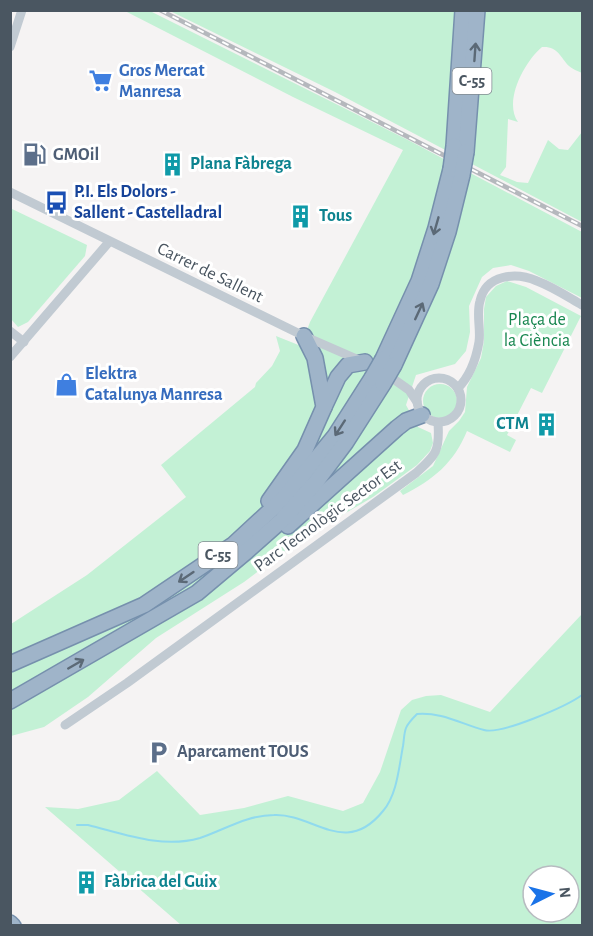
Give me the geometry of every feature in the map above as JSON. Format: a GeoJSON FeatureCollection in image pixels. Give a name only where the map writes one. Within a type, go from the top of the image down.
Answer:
{"type":"FeatureCollection","features":[{"type":"Feature","properties":{"kind":"highway","name":"C-55"},"geometry":{"type":"LineString","coordinates":[[460,149],[463,10]]}},
{"type":"Feature","properties":{"kind":"highway","name":"C-55"},"geometry":{"type":"LineString","coordinates":[[10,701],[197,593],[248,551],[297,504],[346,442],[384,381],[388,362],[431,284],[448,232],[477,10]]}},
{"type":"Feature","properties":{"kind":"highway"},"geometry":{"type":"LineString","coordinates":[[304,336],[315,358],[324,407]]}},
{"type":"Feature","properties":{"kind":"highway"},"geometry":{"type":"LineString","coordinates":[[233,545],[276,493],[305,450],[338,377],[348,365],[365,362]]}},
{"type":"Feature","properties":{"kind":"highway","name":"C-55"},"geometry":{"type":"LineString","coordinates":[[10,664],[144,605],[233,545],[284,498],[384,381]]}},
{"type":"Feature","properties":{"kind":"highway"},"geometry":{"type":"LineString","coordinates":[[197,593],[236,572],[419,408]]}},
{"type":"Feature","properties":{"kind":"highway"},"geometry":{"type":"LineString","coordinates":[[10,706],[25,693]]}},
{"type":"Feature","properties":{"kind":"street"},"geometry":{"type":"LineString","coordinates":[[10,47],[22,10]]}},
{"type":"Feature","properties":{"kind":"street","name":"Carrer de Sallent"},"geometry":{"type":"LineString","coordinates":[[10,192],[340,354],[365,362],[384,381],[409,390],[419,408]]}},
{"type":"Feature","properties":{"kind":"street"},"geometry":{"type":"LineString","coordinates":[[10,357],[109,242]]}},
{"type":"Feature","properties":{"kind":"street"},"geometry":{"type":"LineString","coordinates":[[458,388],[472,369],[479,341],[480,299],[489,284],[501,277],[524,277],[537,281],[582,305]]}},
{"type":"Feature","properties":{"kind":"street"},"geometry":{"type":"LineString","coordinates":[[10,331],[24,342]]}},
{"type":"Feature","properties":{"kind":"street"},"geometry":{"type":"LineString","coordinates":[[441,378],[452,382],[458,388],[461,398],[460,410],[453,418],[438,423],[429,421],[419,408],[420,389],[426,382],[441,378]]}},
{"type":"Feature","properties":{"kind":"street","name":"Carrer de Sallent"},"geometry":{"type":"LineString","coordinates":[[384,381],[413,384],[426,382]]}},
{"type":"Feature","properties":{"kind":"street","name":"Parc Tecnològic Sector Est"},"geometry":{"type":"LineString","coordinates":[[65,725],[127,683],[416,473],[434,457],[439,439],[438,423]]}},
{"type":"Feature","properties":{"kind":"green space"},"geometry":{"type":"Polygon","coordinates":[[[125,11],[150,11],[408,140],[582,232],[582,298],[529,271],[511,265],[493,268],[482,277],[469,306],[470,332],[466,351],[455,364],[416,375],[406,405],[418,427],[431,433],[433,443],[430,451],[417,465],[373,497],[298,541],[244,582],[156,638],[88,697],[44,727],[11,736],[11,624],[87,575],[186,497],[161,465],[255,387],[272,366],[280,351],[276,336],[301,346],[310,322],[403,150],[125,11]]]}},
{"type":"Feature","properties":{"kind":"green space"},"geometry":{"type":"Polygon","coordinates":[[[170,11],[582,11],[582,73],[570,67],[552,48],[542,47],[535,53],[518,82],[513,103],[518,122],[508,119],[506,167],[500,175],[517,182],[528,183],[548,140],[559,149],[568,150],[582,132],[582,222],[335,92],[170,11]]]}},
{"type":"Feature","properties":{"kind":"green space"},"geometry":{"type":"Polygon","coordinates":[[[10,208],[87,245],[85,256],[28,322],[18,327],[11,319],[10,208]]]}},
{"type":"Feature","properties":{"kind":"green space","name":"Plaça de la Ciència"},"geometry":{"type":"Polygon","coordinates":[[[507,281],[526,287],[581,316],[542,393],[531,388],[507,435],[516,440],[510,452],[467,431],[456,452],[433,477],[403,495],[400,491],[433,466],[449,431],[465,412],[467,387],[481,358],[486,297],[496,286],[507,281]]]}},
{"type":"Feature","properties":{"kind":"green space"},"geometry":{"type":"Polygon","coordinates":[[[440,384],[452,389],[457,401],[452,413],[440,418],[428,413],[423,401],[428,389],[440,384]]]}},
{"type":"Feature","properties":{"kind":"green space"},"geometry":{"type":"Polygon","coordinates":[[[582,614],[582,925],[181,925],[45,807],[78,809],[119,800],[157,771],[200,815],[244,808],[288,796],[343,811],[363,803],[380,772],[401,710],[412,700],[441,695],[490,712],[582,614]]]}},
{"type":"Feature","properties":{"kind":"waterway"},"geometry":{"type":"LineString","coordinates":[[77,825],[88,825],[143,839],[172,842],[200,838],[254,817],[274,815],[288,816],[329,830],[355,831],[369,825],[388,804],[397,780],[405,730],[417,714],[443,717],[484,730],[492,730],[534,719],[582,695]]}},
{"type":"Feature","properties":{"kind":"railway"},"geometry":{"type":"LineString","coordinates":[[160,10],[582,226]]}},
{"type":"Feature","properties":{"kind":"place","name":"Gros Mercat Manresa"},"geometry":{"type":"Point","coordinates":[101,81]}},
{"type":"Feature","properties":{"kind":"place","name":"GMOil"},"geometry":{"type":"Point","coordinates":[35,155]}},
{"type":"Feature","properties":{"kind":"place","name":"Plana Fàbrega"},"geometry":{"type":"Point","coordinates":[172,164]}},
{"type":"Feature","properties":{"kind":"place","name":"P.I. Els Dolors - Sallent - Castelladral"},"geometry":{"type":"Point","coordinates":[56,202]}},
{"type":"Feature","properties":{"kind":"place","name":"Tous"},"geometry":{"type":"Point","coordinates":[301,216]}},
{"type":"Feature","properties":{"kind":"place","name":"Elektra Catalunya Manresa"},"geometry":{"type":"Point","coordinates":[67,384]}},
{"type":"Feature","properties":{"kind":"place","name":"CTM"},"geometry":{"type":"Point","coordinates":[547,424]}},
{"type":"Feature","properties":{"kind":"place","name":"Aparcament TOUS"},"geometry":{"type":"Point","coordinates":[159,752]}},
{"type":"Feature","properties":{"kind":"place","name":"Fàbrica del Guix"},"geometry":{"type":"Point","coordinates":[86,882]}}]}
